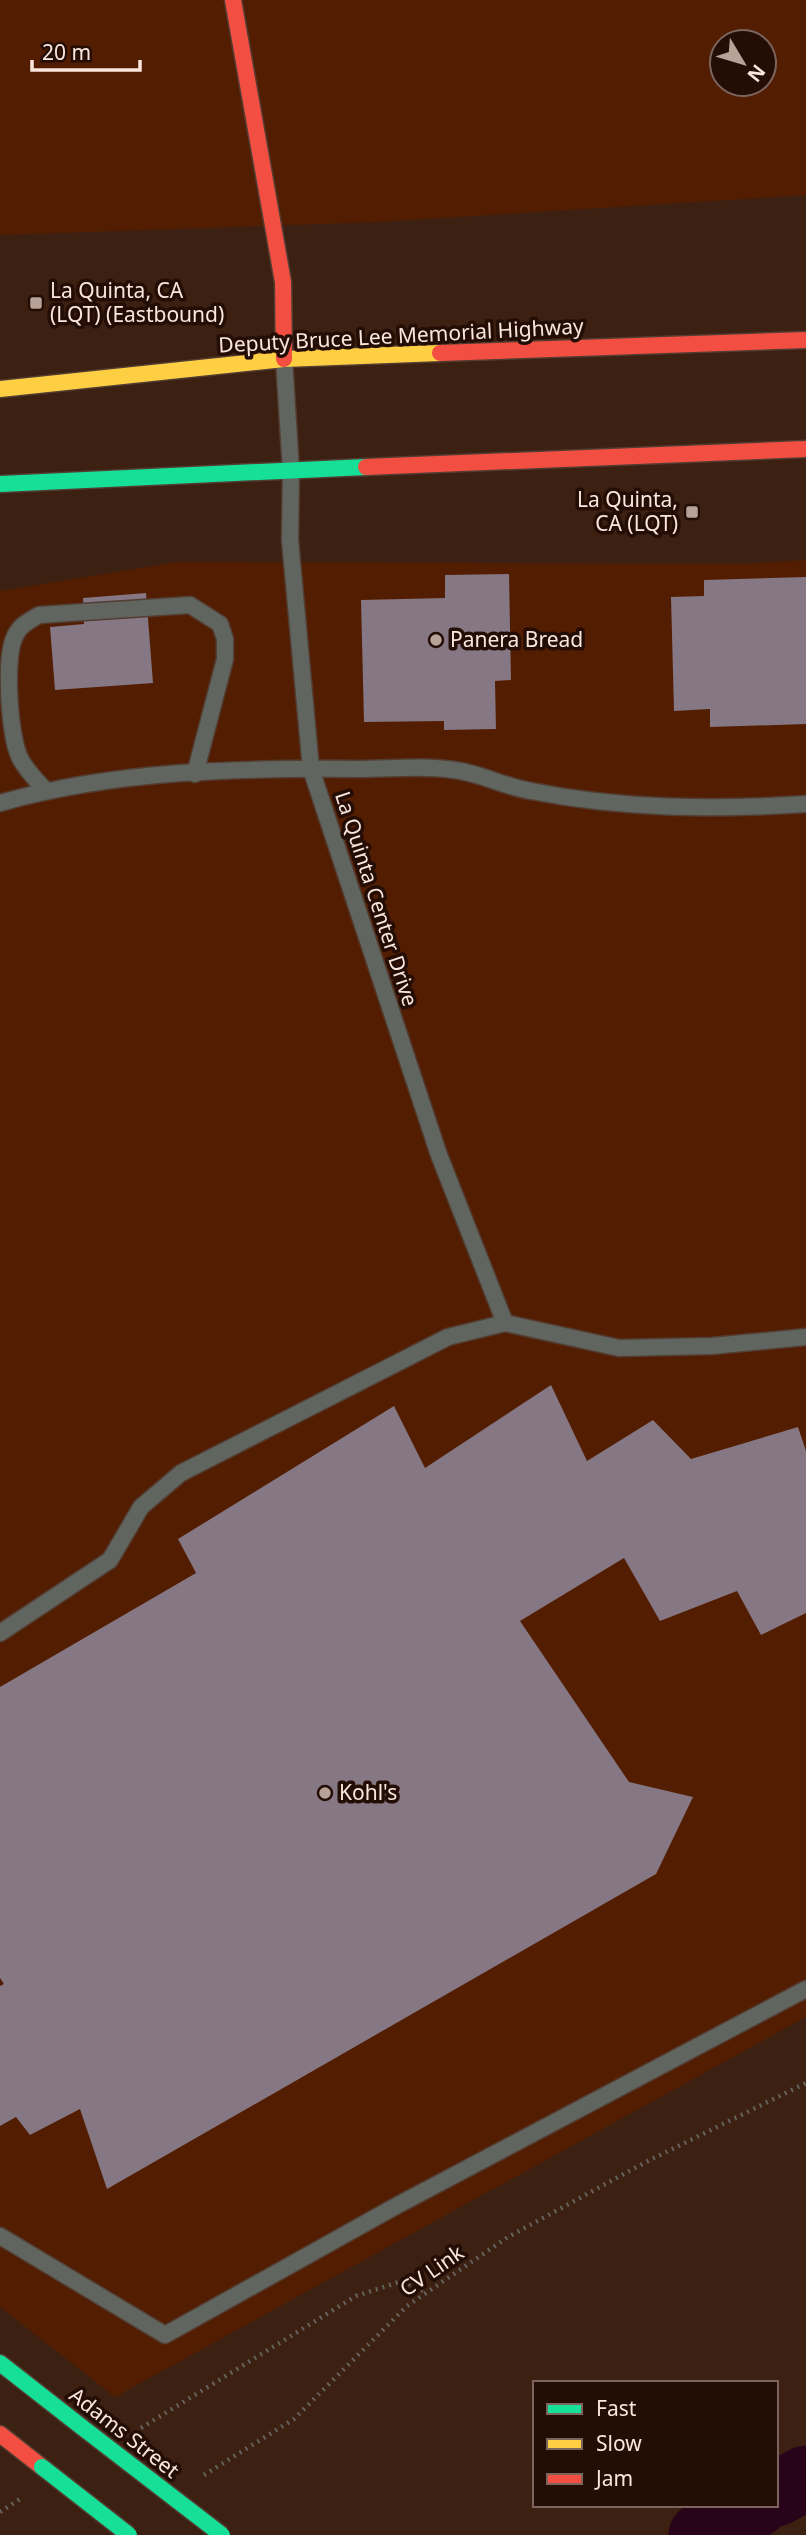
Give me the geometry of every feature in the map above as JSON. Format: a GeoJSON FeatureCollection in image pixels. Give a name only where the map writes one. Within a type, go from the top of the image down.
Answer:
{"type":"FeatureCollection","features":[{"type":"Feature","properties":{"kind":"main road"},"geometry":{"type":"LineString","coordinates":[[233,0],[250,81],[283,282],[284,359]]}},
{"type":"Feature","properties":{"kind":"main road","name":"Deputy Bruce Lee Memorial Highway"},"geometry":{"type":"LineString","coordinates":[[0,389],[284,359],[806,340]]}},
{"type":"Feature","properties":{"kind":"main road"},"geometry":{"type":"LineString","coordinates":[[0,484],[37,480],[806,449]]}},
{"type":"Feature","properties":{"kind":"main road","name":"Adams Street"},"geometry":{"type":"LineString","coordinates":[[0,2363],[222,2535]]}},
{"type":"Feature","properties":{"kind":"main road"},"geometry":{"type":"LineString","coordinates":[[0,2434],[130,2535]]}},
{"type":"Feature","properties":{"kind":"lane","name":"La Quinta Center Drive"},"geometry":{"type":"LineString","coordinates":[[284,359],[291,471],[290,540],[311,769],[439,1155],[505,1323]]}},
{"type":"Feature","properties":{"kind":"lane"},"geometry":{"type":"LineString","coordinates":[[45,790],[21,760],[13,741],[9,656],[14,637],[22,624],[40,615],[190,605],[220,624],[225,639],[225,659],[195,774]]}},
{"type":"Feature","properties":{"kind":"lane"},"geometry":{"type":"LineString","coordinates":[[0,803],[45,790],[153,775],[311,769],[454,770],[529,791],[629,806],[732,809],[806,804]]}},
{"type":"Feature","properties":{"kind":"lane"},"geometry":{"type":"LineString","coordinates":[[0,1633],[110,1560],[141,1507],[181,1473],[448,1337],[505,1323],[618,1348],[712,1346],[806,1337]]}},
{"type":"Feature","properties":{"kind":"lane"},"geometry":{"type":"LineString","coordinates":[[0,2236],[165,2335],[396,2206],[806,1989]]}},
{"type":"Feature","properties":{"kind":"path","name":"CV Link"},"geometry":{"type":"LineString","coordinates":[[202,2477],[294,2419],[407,2306],[508,2237],[646,2162],[806,2083]]}},
{"type":"Feature","properties":{"kind":"path"},"geometry":{"type":"LineString","coordinates":[[119,2456],[144,2424],[356,2296],[402,2281],[427,2293]]}},
{"type":"Feature","properties":{"kind":"shaded area"},"geometry":{"type":"Polygon","coordinates":[[[0,0],[806,0],[806,195],[378,222],[0,235],[0,0]]]}},
{"type":"Feature","properties":{"kind":"shaded area"},"geometry":{"type":"Polygon","coordinates":[[[806,560],[806,2017],[115,2397],[0,2307],[0,591],[178,562],[742,564],[806,560]]]}},
{"type":"Feature","properties":{"kind":"building","name":"Panera Bread"},"geometry":{"type":"Polygon","coordinates":[[[509,574],[511,680],[495,681],[496,729],[444,730],[444,721],[364,722],[361,600],[445,598],[445,575],[509,574]]]}},
{"type":"Feature","properties":{"kind":"building"},"geometry":{"type":"Polygon","coordinates":[[[806,577],[806,724],[710,727],[710,709],[674,711],[671,597],[704,596],[704,580],[806,577]]]}},
{"type":"Feature","properties":{"kind":"building"},"geometry":{"type":"Polygon","coordinates":[[[146,593],[153,683],[55,690],[50,627],[84,624],[83,598],[146,593]]]}},
{"type":"Feature","properties":{"kind":"building"},"geometry":{"type":"Polygon","coordinates":[[[551,1385],[587,1461],[653,1420],[691,1459],[798,1427],[806,1451],[806,1613],[761,1635],[737,1591],[660,1621],[624,1558],[520,1621],[629,1782],[693,1797],[656,1874],[107,2189],[80,2109],[30,2135],[16,2117],[0,2126],[0,1986],[4,1984],[0,1978],[0,1687],[196,1573],[178,1539],[394,1406],[425,1468],[551,1385]]]}},
{"type":"Feature","properties":{"kind":"waterway"},"geometry":{"type":"LineString","coordinates":[[778,2493],[806,2478]]}},
{"type":"Feature","properties":{"kind":"waterway"},"geometry":{"type":"LineString","coordinates":[[701,2535],[752,2507]]}},
{"type":"Feature","properties":{"kind":"traffic: fast"},"geometry":{"type":"LineString","coordinates":[[0,484],[366,467]]}},
{"type":"Feature","properties":{"kind":"traffic: fast"},"geometry":{"type":"LineString","coordinates":[[0,2363],[83,2428]]}},
{"type":"Feature","properties":{"kind":"traffic: fast"},"geometry":{"type":"LineString","coordinates":[[83,2428],[222,2535]]}},
{"type":"Feature","properties":{"kind":"traffic: fast"},"geometry":{"type":"LineString","coordinates":[[42,2467],[129,2535]]}},
{"type":"Feature","properties":{"kind":"traffic: slow"},"geometry":{"type":"LineString","coordinates":[[0,389],[284,359],[440,353]]}},
{"type":"Feature","properties":{"kind":"traffic: jam"},"geometry":{"type":"LineString","coordinates":[[233,0],[283,282],[284,359]]}},
{"type":"Feature","properties":{"kind":"traffic: jam"},"geometry":{"type":"LineString","coordinates":[[440,353],[806,340]]}},
{"type":"Feature","properties":{"kind":"traffic: jam"},"geometry":{"type":"LineString","coordinates":[[366,467],[806,449]]}},
{"type":"Feature","properties":{"kind":"traffic: jam"},"geometry":{"type":"LineString","coordinates":[[0,2434],[42,2467]]}},
{"type":"Feature","properties":{"kind":"place","name":"La Quinta, CA (LQT) (Eastbound)"},"geometry":{"type":"Point","coordinates":[36,303]}},
{"type":"Feature","properties":{"kind":"place","name":"La Quinta, CA (LQT)"},"geometry":{"type":"Point","coordinates":[692,512]}},
{"type":"Feature","properties":{"kind":"place","name":"Panera Bread"},"geometry":{"type":"Point","coordinates":[436,640]}},
{"type":"Feature","properties":{"kind":"place","name":"Kohl's"},"geometry":{"type":"Point","coordinates":[325,1793]}}]}
